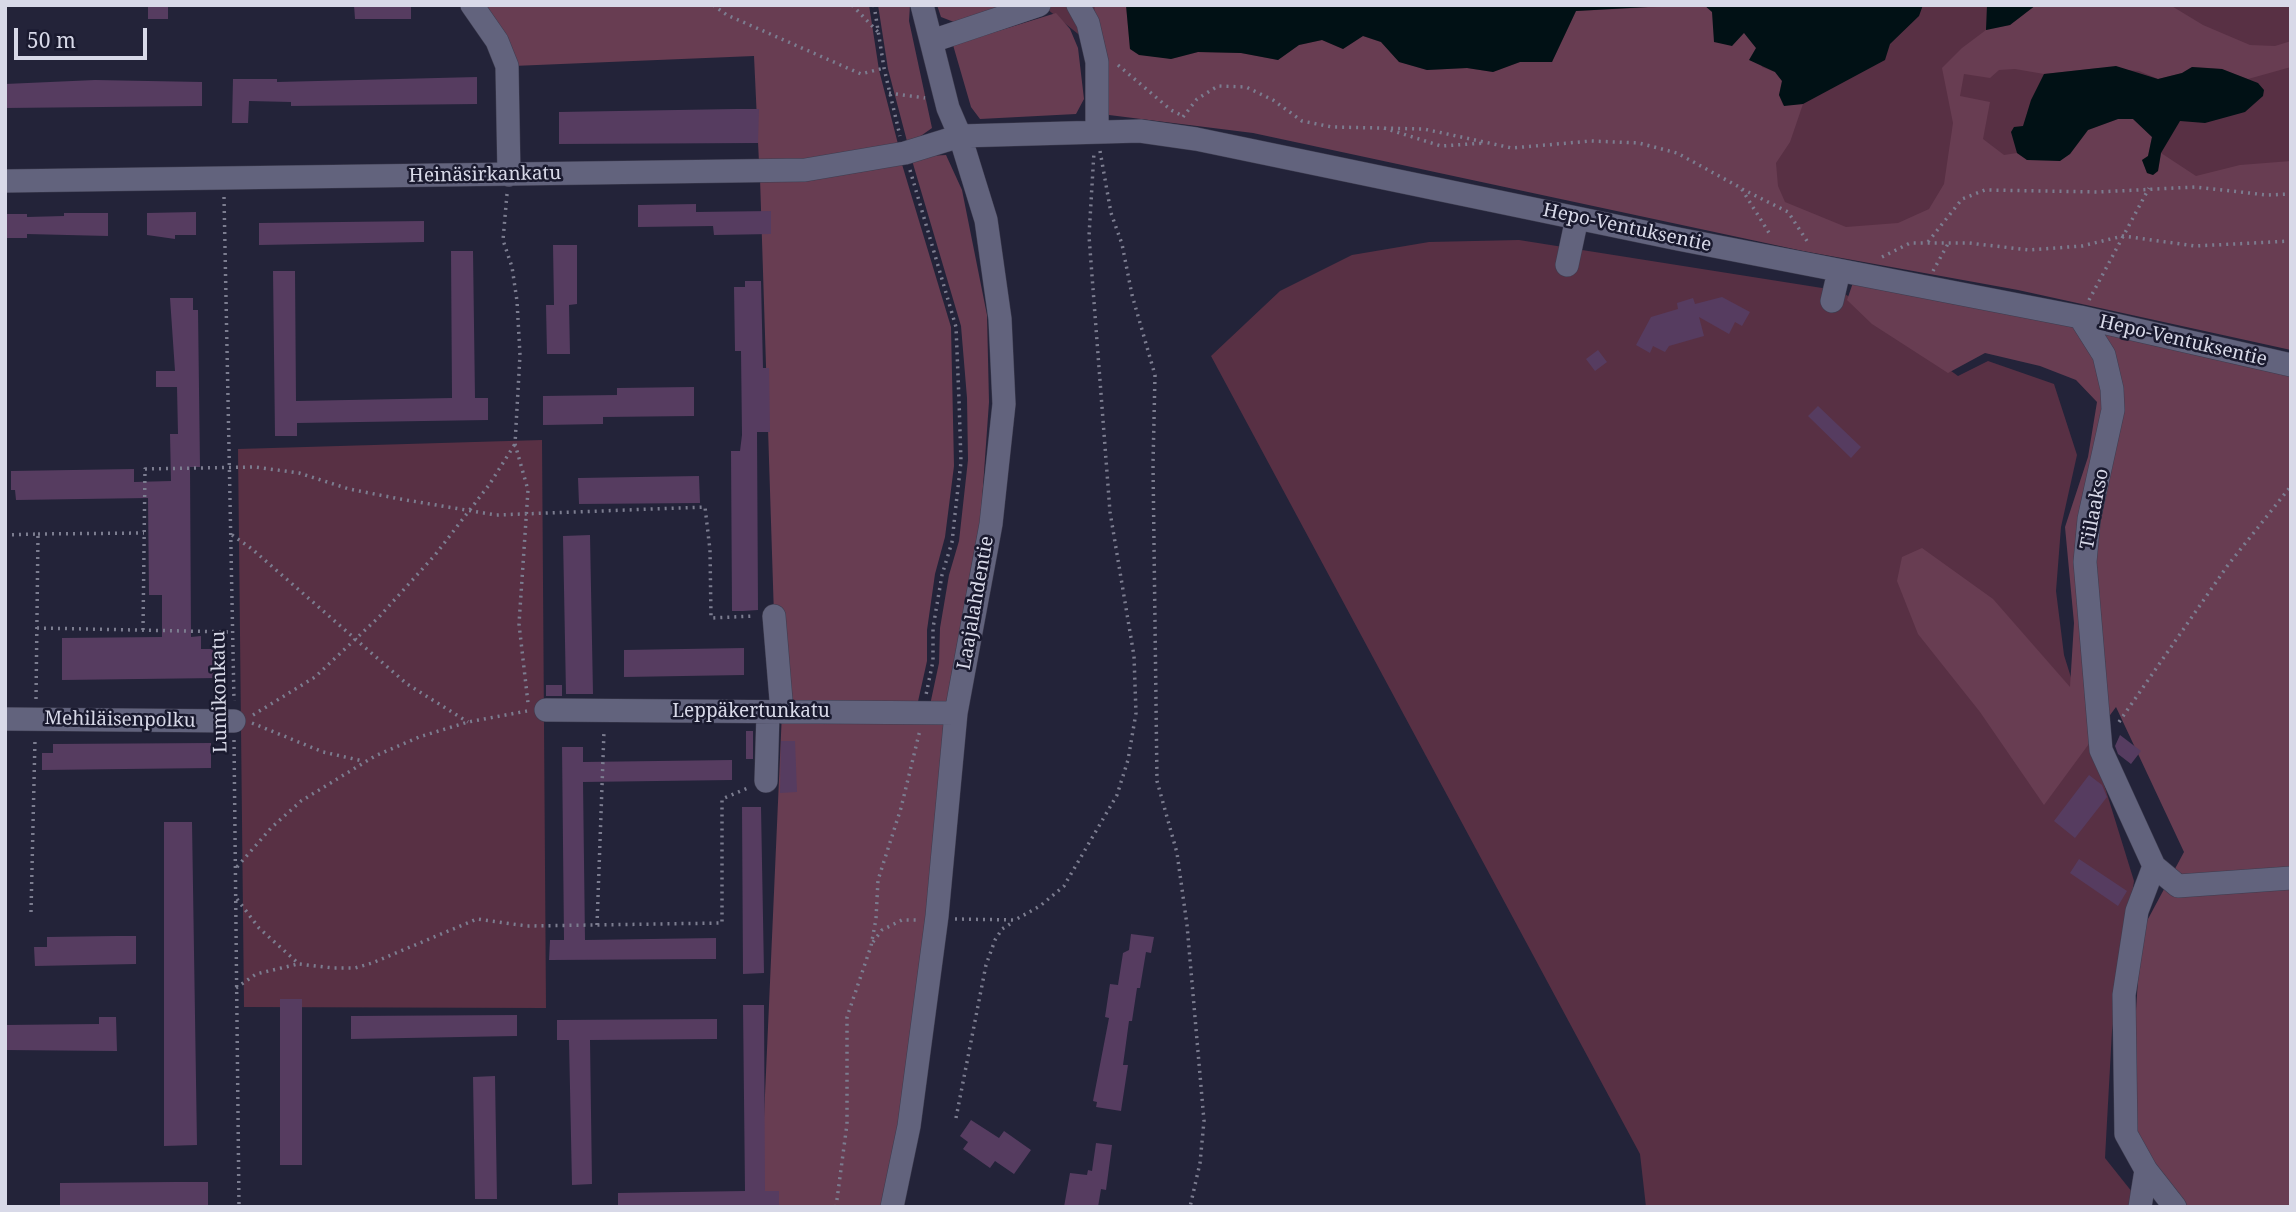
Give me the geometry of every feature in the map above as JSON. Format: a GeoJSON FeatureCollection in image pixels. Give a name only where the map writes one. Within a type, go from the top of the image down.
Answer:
{"type":"FeatureCollection","features":[{"type":"Feature","properties":{"kind":"street"},"geometry":{"type":"LineString","coordinates":[[472,5],[497,41],[507,66],[509,175]]}},
{"type":"Feature","properties":{"kind":"street","name":"Laajalahdentie"},"geometry":{"type":"LineString","coordinates":[[892,1207],[909,1126],[937,916],[956,713],[991,524],[1004,404],[1000,318],[986,220],[960,135],[948,108],[922,5]]}},
{"type":"Feature","properties":{"kind":"street"},"geometry":{"type":"LineString","coordinates":[[932,41],[1039,5]]}},
{"type":"Feature","properties":{"kind":"street"},"geometry":{"type":"LineString","coordinates":[[1078,5],[1091,35],[1097,62],[1097,129]]}},
{"type":"Feature","properties":{"kind":"street","name":"Hepo-Ventuksentie"},"geometry":{"type":"LineString","coordinates":[[960,135],[1097,129],[1169,135],[2080,317],[2291,365]]}},
{"type":"Feature","properties":{"kind":"street","name":"Heinäsirkankatu"},"geometry":{"type":"LineString","coordinates":[[5,181],[806,170],[905,153],[960,135]]}},
{"type":"Feature","properties":{"kind":"street"},"geometry":{"type":"LineString","coordinates":[[1567,264],[1577,218]]}},
{"type":"Feature","properties":{"kind":"street"},"geometry":{"type":"LineString","coordinates":[[1832,301],[1847,272]]}},
{"type":"Feature","properties":{"kind":"street","name":"Tiilaakso"},"geometry":{"type":"LineString","coordinates":[[2080,317],[2104,355],[2113,399],[2109,435],[2089,519],[2085,562],[2101,750],[2154,866]]}},
{"type":"Feature","properties":{"kind":"street"},"geometry":{"type":"LineString","coordinates":[[766,781],[775,712],[774,616]]}},
{"type":"Feature","properties":{"kind":"street","name":"Leppäkertunkatu"},"geometry":{"type":"LineString","coordinates":[[537,710],[956,713]]}},
{"type":"Feature","properties":{"kind":"street","name":"Mehiläisenpolku"},"geometry":{"type":"LineString","coordinates":[[5,719],[234,721]]}},
{"type":"Feature","properties":{"kind":"street"},"geometry":{"type":"LineString","coordinates":[[2175,1207],[2146,1170],[2126,1134],[2124,995],[2137,911],[2154,866],[2178,886],[2291,878]]}},
{"type":"Feature","properties":{"kind":"street"},"geometry":{"type":"LineString","coordinates":[[2140,1207],[2146,1170]]}},
{"type":"Feature","properties":{"kind":"path"},"geometry":{"type":"LineString","coordinates":[[713,5],[727,15],[861,74],[884,68]]}},
{"type":"Feature","properties":{"kind":"path"},"geometry":{"type":"LineString","coordinates":[[852,5],[879,34]]}},
{"type":"Feature","properties":{"kind":"path"},"geometry":{"type":"LineString","coordinates":[[836,1207],[847,1124],[847,1017],[871,946],[876,919],[878,880],[905,795],[923,712],[933,661],[933,628],[951,542],[961,462],[956,327],[889,93],[874,5]]}},
{"type":"Feature","properties":{"kind":"path"},"geometry":{"type":"LineString","coordinates":[[1091,35],[1117,65],[1171,110],[1183,116]]}},
{"type":"Feature","properties":{"kind":"path"},"geometry":{"type":"LineString","coordinates":[[1169,135],[1197,99],[1218,86],[1246,87],[1273,100],[1302,121],[1332,127],[1448,132],[1513,148],[1591,141],[1639,143],[1677,153],[1788,212],[1811,246]]}},
{"type":"Feature","properties":{"kind":"path"},"geometry":{"type":"LineString","coordinates":[[889,93],[926,98],[948,108]]}},
{"type":"Feature","properties":{"kind":"path"},"geometry":{"type":"LineString","coordinates":[[1378,127],[1441,146],[1487,143]]}},
{"type":"Feature","properties":{"kind":"path"},"geometry":{"type":"LineString","coordinates":[[956,1118],[986,965],[1002,929],[1040,906],[1064,886],[1092,843],[1117,795],[1136,713],[1134,656],[1110,512],[1088,236],[1097,129]]}},
{"type":"Feature","properties":{"kind":"path"},"geometry":{"type":"LineString","coordinates":[[1097,129],[1111,213],[1122,244],[1132,295],[1155,375],[1153,464],[1157,781],[1177,853],[1186,913],[1204,1121],[1200,1163],[1190,1207]]}},
{"type":"Feature","properties":{"kind":"path"},"geometry":{"type":"LineString","coordinates":[[235,869],[271,828],[300,801],[365,762],[418,737],[468,722],[537,710],[519,624],[528,490],[515,444],[520,383],[517,302],[512,267],[503,240],[509,175]]}},
{"type":"Feature","properties":{"kind":"path","name":"Lumikonkatu"},"geometry":{"type":"LineString","coordinates":[[224,178],[233,632],[239,1207]]}},
{"type":"Feature","properties":{"kind":"path"},"geometry":{"type":"LineString","coordinates":[[1928,242],[1962,199],[1985,190],[2098,192],[2195,187],[2267,195],[2291,194]]}},
{"type":"Feature","properties":{"kind":"path"},"geometry":{"type":"LineString","coordinates":[[1741,188],[1788,260]]}},
{"type":"Feature","properties":{"kind":"path"},"geometry":{"type":"LineString","coordinates":[[2080,317],[2149,188]]}},
{"type":"Feature","properties":{"kind":"path"},"geometry":{"type":"LineString","coordinates":[[1847,272],[1910,243],[1949,242],[2029,250],[2082,246],[2123,236],[2195,246],[2291,241]]}},
{"type":"Feature","properties":{"kind":"path"},"geometry":{"type":"LineString","coordinates":[[1924,287],[1949,242]]}},
{"type":"Feature","properties":{"kind":"path"},"geometry":{"type":"LineString","coordinates":[[365,762],[323,752],[246,721],[315,677],[355,641],[422,571],[468,513],[515,444]]}},
{"type":"Feature","properties":{"kind":"path"},"geometry":{"type":"LineString","coordinates":[[143,630],[145,469],[255,467],[299,473],[349,489],[468,513],[496,515],[654,512],[705,507],[710,551],[711,618],[774,616]]}},
{"type":"Feature","properties":{"kind":"path"},"geometry":{"type":"LineString","coordinates":[[2101,750],[2190,617],[2268,511],[2291,486]]}},
{"type":"Feature","properties":{"kind":"path"},"geometry":{"type":"LineString","coordinates":[[38,534],[145,533]]}},
{"type":"Feature","properties":{"kind":"path"},"geometry":{"type":"LineString","coordinates":[[231,534],[252,549],[407,684],[468,722]]}},
{"type":"Feature","properties":{"kind":"path"},"geometry":{"type":"LineString","coordinates":[[37,628],[233,632]]}},
{"type":"Feature","properties":{"kind":"path"},"geometry":{"type":"LineString","coordinates":[[597,925],[605,711]]}},
{"type":"Feature","properties":{"kind":"path"},"geometry":{"type":"LineString","coordinates":[[236,988],[256,974],[299,964],[355,968],[396,954],[477,919],[527,926],[722,923],[722,799],[766,781]]}},
{"type":"Feature","properties":{"kind":"path"},"geometry":{"type":"LineString","coordinates":[[235,898],[259,928],[299,964]]}},
{"type":"Feature","properties":{"kind":"path"},"geometry":{"type":"LineString","coordinates":[[871,946],[882,930],[902,920],[926,920],[937,916],[968,920],[1015,920]]}},
{"type":"Feature","properties":{"kind":"shaded area"},"geometry":{"type":"Polygon","coordinates":[[[479,5],[869,5],[879,70],[898,144],[804,161],[759,163],[754,56],[513,66],[479,5]]]}},
{"type":"Feature","properties":{"kind":"shaded area"},"geometry":{"type":"Polygon","coordinates":[[[878,5],[910,5],[909,21],[932,128],[908,145],[888,69],[878,5]]]}},
{"type":"Feature","properties":{"kind":"shaded area"},"geometry":{"type":"Polygon","coordinates":[[[937,5],[1001,5],[959,24],[941,17],[937,5]]]}},
{"type":"Feature","properties":{"kind":"shaded area"},"geometry":{"type":"Polygon","coordinates":[[[1042,5],[2291,5],[2291,175],[1931,233],[1845,240],[1123,70],[1042,5]]]}},
{"type":"Feature","properties":{"kind":"shaded area"},"geometry":{"type":"Polygon","coordinates":[[[1095,5],[1126,5],[1130,49],[1171,59],[1198,52],[1241,53],[1278,60],[1299,45],[1322,40],[1343,49],[1363,36],[1381,42],[1400,62],[1427,70],[1467,68],[1493,72],[1520,62],[1552,62],[1576,11],[1704,5],[1744,32],[1756,48],[1762,67],[1775,72],[1782,81],[1779,95],[1783,105],[1803,104],[1790,142],[1776,163],[1778,186],[1785,202],[1846,227],[1898,223],[1929,209],[1944,184],[1953,123],[1942,68],[1986,30],[2010,25],[2036,5],[2170,5],[2203,25],[2250,45],[2275,46],[2291,41],[2291,67],[2248,79],[2222,69],[2192,67],[2182,73],[2158,79],[2139,71],[2099,68],[2044,74],[2015,69],[1999,70],[1990,78],[1964,74],[1960,96],[1990,102],[1983,139],[2004,155],[2017,153],[2027,160],[2070,154],[2088,130],[2118,119],[2133,119],[2152,137],[2148,156],[2142,160],[2147,173],[2153,175],[2158,171],[2161,153],[2196,176],[2240,165],[2291,161],[2291,350],[2018,290],[1803,251],[1253,133],[1101,114],[1092,32],[1095,5]]]}},
{"type":"Feature","properties":{"kind":"shaded area"},"geometry":{"type":"Polygon","coordinates":[[[1126,5],[1684,5],[1576,11],[1552,62],[1520,62],[1493,72],[1467,68],[1427,70],[1399,62],[1381,42],[1363,36],[1343,49],[1322,40],[1299,45],[1278,60],[1241,53],[1198,52],[1171,59],[1139,55],[1130,49],[1126,5]]]}},
{"type":"Feature","properties":{"kind":"shaded area"},"geometry":{"type":"Polygon","coordinates":[[[1704,5],[1923,5],[1919,16],[1890,44],[1885,60],[1803,104],[1784,106],[1779,95],[1782,81],[1775,72],[1749,60],[1756,48],[1744,33],[1732,46],[1714,42],[1712,12],[1704,5]]]}},
{"type":"Feature","properties":{"kind":"shaded area"},"geometry":{"type":"Polygon","coordinates":[[[1987,5],[2036,5],[2010,25],[1986,30],[1987,5]]]}},
{"type":"Feature","properties":{"kind":"shaded area"},"geometry":{"type":"Polygon","coordinates":[[[1056,13],[1070,29],[1078,48],[1084,99],[1076,114],[980,119],[971,107],[953,45],[1056,13]]]}},
{"type":"Feature","properties":{"kind":"shaded area"},"geometry":{"type":"Polygon","coordinates":[[[2116,66],[2158,79],[2182,73],[2192,67],[2222,69],[2258,83],[2264,90],[2263,96],[2245,112],[2205,123],[2180,121],[2161,153],[2158,171],[2153,175],[2147,173],[2142,160],[2148,156],[2152,137],[2133,119],[2118,119],[2088,130],[2070,154],[2060,161],[2027,160],[2017,153],[2011,132],[2014,127],[2023,126],[2031,100],[2044,74],[2116,66]]]}},
{"type":"Feature","properties":{"kind":"shaded area"},"geometry":{"type":"Polygon","coordinates":[[[946,155],[962,190],[987,315],[989,402],[981,515],[950,701],[930,705],[939,663],[940,628],[949,575],[959,541],[968,460],[967,398],[961,326],[911,157],[946,155]]]}},
{"type":"Feature","properties":{"kind":"shaded area"},"geometry":{"type":"Polygon","coordinates":[[[901,161],[951,327],[954,466],[945,537],[935,574],[927,630],[927,661],[917,706],[782,704],[774,616],[760,178],[901,161]]]}},
{"type":"Feature","properties":{"kind":"shaded area"},"geometry":{"type":"Polygon","coordinates":[[[1519,240],[1841,291],[1958,376],[1988,361],[2054,384],[2077,455],[2061,527],[2056,591],[2064,655],[2134,881],[2112,1031],[2105,1158],[2144,1207],[1646,1207],[1640,1154],[1211,356],[1280,291],[1352,255],[1429,242],[1519,240]]]}},
{"type":"Feature","properties":{"kind":"shaded area"},"geometry":{"type":"Polygon","coordinates":[[[1856,274],[2291,365],[2291,1207],[2186,1207],[2133,1136],[2130,1104],[2141,932],[2184,852],[2116,707],[2044,805],[1980,712],[1918,634],[1897,581],[1902,557],[1922,548],[1993,599],[2070,687],[2074,623],[2065,527],[2088,457],[2097,402],[2076,380],[2040,366],[1985,353],[1948,373],[1872,324],[1847,300],[1856,274]]]}},
{"type":"Feature","properties":{"kind":"shaded area"},"geometry":{"type":"Polygon","coordinates":[[[542,440],[546,1008],[244,1007],[238,449],[542,440]]]}},
{"type":"Feature","properties":{"kind":"shaded area"},"geometry":{"type":"Polygon","coordinates":[[[782,712],[956,713],[892,1207],[760,1207],[782,712]]]}},
{"type":"Feature","properties":{"kind":"building"},"geometry":{"type":"Polygon","coordinates":[[[148,5],[168,5],[168,19],[148,19],[148,5]]]}},
{"type":"Feature","properties":{"kind":"building"},"geometry":{"type":"Polygon","coordinates":[[[354,5],[411,5],[411,19],[355,19],[354,5]]]}},
{"type":"Feature","properties":{"kind":"building"},"geometry":{"type":"Polygon","coordinates":[[[477,77],[477,104],[291,106],[291,102],[249,101],[248,123],[232,123],[233,79],[277,79],[277,82],[477,77]]]}},
{"type":"Feature","properties":{"kind":"building"},"geometry":{"type":"Polygon","coordinates":[[[95,80],[202,82],[202,106],[5,108],[5,84],[95,80]]]}},
{"type":"Feature","properties":{"kind":"building"},"geometry":{"type":"Polygon","coordinates":[[[759,109],[758,143],[559,144],[559,112],[759,109]]]}},
{"type":"Feature","properties":{"kind":"building"},"geometry":{"type":"Polygon","coordinates":[[[696,204],[696,212],[771,211],[771,234],[714,235],[713,226],[638,227],[638,205],[696,204]]]}},
{"type":"Feature","properties":{"kind":"building"},"geometry":{"type":"Polygon","coordinates":[[[196,212],[196,235],[175,235],[175,239],[147,235],[147,213],[196,212]]]}},
{"type":"Feature","properties":{"kind":"building"},"geometry":{"type":"Polygon","coordinates":[[[64,213],[108,213],[108,236],[27,234],[27,238],[5,238],[5,214],[27,214],[27,217],[64,216],[64,213]]]}},
{"type":"Feature","properties":{"kind":"building"},"geometry":{"type":"Polygon","coordinates":[[[424,221],[424,242],[259,245],[259,223],[424,221]]]}},
{"type":"Feature","properties":{"kind":"building"},"geometry":{"type":"Polygon","coordinates":[[[553,245],[577,245],[577,304],[569,305],[570,354],[547,354],[546,305],[554,305],[553,245]]]}},
{"type":"Feature","properties":{"kind":"building"},"geometry":{"type":"Polygon","coordinates":[[[451,251],[473,251],[475,398],[488,398],[488,420],[297,423],[297,436],[275,436],[273,271],[295,271],[296,401],[452,398],[451,251]]]}},
{"type":"Feature","properties":{"kind":"building"},"geometry":{"type":"Polygon","coordinates":[[[745,281],[761,281],[763,368],[769,368],[770,432],[757,432],[758,610],[732,611],[731,451],[740,451],[742,435],[741,351],[735,351],[734,287],[745,287],[745,281]]]}},
{"type":"Feature","properties":{"kind":"building"},"geometry":{"type":"Polygon","coordinates":[[[1722,297],[1750,312],[1742,326],[1735,322],[1729,334],[1699,317],[1704,336],[1669,346],[1665,352],[1653,346],[1650,353],[1636,345],[1651,317],[1678,309],[1677,303],[1693,298],[1695,304],[1722,297]]]}},
{"type":"Feature","properties":{"kind":"building"},"geometry":{"type":"Polygon","coordinates":[[[170,298],[193,298],[193,310],[198,310],[200,467],[190,467],[191,637],[201,636],[201,649],[218,649],[218,678],[62,680],[62,638],[162,637],[162,595],[149,595],[148,498],[16,500],[15,490],[11,490],[11,471],[134,469],[134,482],[171,481],[170,434],[178,434],[177,387],[156,387],[156,371],[175,371],[170,298]]]}},
{"type":"Feature","properties":{"kind":"building"},"geometry":{"type":"Polygon","coordinates":[[[1598,350],[1607,362],[1595,371],[1586,359],[1598,350]]]}},
{"type":"Feature","properties":{"kind":"building"},"geometry":{"type":"Polygon","coordinates":[[[694,387],[694,416],[603,417],[603,424],[543,425],[543,396],[617,395],[617,388],[694,387]]]}},
{"type":"Feature","properties":{"kind":"building"},"geometry":{"type":"Polygon","coordinates":[[[1818,406],[1861,447],[1851,458],[1808,416],[1818,406]]]}},
{"type":"Feature","properties":{"kind":"building"},"geometry":{"type":"Polygon","coordinates":[[[699,476],[700,503],[579,504],[578,478],[699,476]]]}},
{"type":"Feature","properties":{"kind":"building"},"geometry":{"type":"Polygon","coordinates":[[[590,535],[593,694],[566,694],[563,536],[590,535]]]}},
{"type":"Feature","properties":{"kind":"building"},"geometry":{"type":"Polygon","coordinates":[[[744,648],[744,675],[624,677],[624,650],[744,648]]]}},
{"type":"Feature","properties":{"kind":"building"},"geometry":{"type":"Polygon","coordinates":[[[546,685],[562,685],[562,696],[546,696],[546,685]]]}},
{"type":"Feature","properties":{"kind":"building"},"geometry":{"type":"Polygon","coordinates":[[[746,731],[753,731],[753,759],[746,759],[746,731]]]}},
{"type":"Feature","properties":{"kind":"building"},"geometry":{"type":"Polygon","coordinates":[[[2120,735],[2141,751],[2131,764],[2118,754],[2115,746],[2120,735]]]}},
{"type":"Feature","properties":{"kind":"building"},"geometry":{"type":"Polygon","coordinates":[[[781,741],[795,741],[797,792],[780,793],[781,741]]]}},
{"type":"Feature","properties":{"kind":"building"},"geometry":{"type":"Polygon","coordinates":[[[211,743],[211,768],[42,770],[42,753],[53,753],[53,744],[211,743]]]}},
{"type":"Feature","properties":{"kind":"building"},"geometry":{"type":"Polygon","coordinates":[[[562,747],[583,747],[583,762],[732,760],[732,780],[583,782],[585,940],[716,938],[716,959],[549,960],[550,940],[564,940],[562,747]]]}},
{"type":"Feature","properties":{"kind":"building"},"geometry":{"type":"Polygon","coordinates":[[[2089,775],[2102,785],[2107,797],[2075,838],[2054,821],[2089,775]]]}},
{"type":"Feature","properties":{"kind":"building"},"geometry":{"type":"Polygon","coordinates":[[[742,807],[761,807],[764,973],[743,974],[742,807]]]}},
{"type":"Feature","properties":{"kind":"building"},"geometry":{"type":"Polygon","coordinates":[[[164,822],[192,822],[197,1145],[164,1146],[164,822]]]}},
{"type":"Feature","properties":{"kind":"building"},"geometry":{"type":"Polygon","coordinates":[[[2079,859],[2127,891],[2118,906],[2070,873],[2079,859]]]}},
{"type":"Feature","properties":{"kind":"building"},"geometry":{"type":"Polygon","coordinates":[[[1131,934],[1154,937],[1151,953],[1146,952],[1132,1021],[1129,1021],[1123,1065],[1128,1065],[1121,1111],[1096,1107],[1097,1102],[1093,1101],[1109,1018],[1105,1017],[1110,984],[1118,985],[1123,953],[1129,950],[1131,934]]]}},
{"type":"Feature","properties":{"kind":"building"},"geometry":{"type":"Polygon","coordinates":[[[136,936],[136,964],[35,966],[34,947],[47,947],[47,937],[136,936]]]}},
{"type":"Feature","properties":{"kind":"building"},"geometry":{"type":"Polygon","coordinates":[[[280,999],[302,999],[302,1165],[280,1165],[280,999]]]}},
{"type":"Feature","properties":{"kind":"building"},"geometry":{"type":"Polygon","coordinates":[[[743,1005],[764,1005],[765,1191],[779,1191],[779,1207],[618,1207],[618,1193],[745,1191],[743,1005]]]}},
{"type":"Feature","properties":{"kind":"building"},"geometry":{"type":"Polygon","coordinates":[[[517,1015],[517,1036],[351,1039],[351,1016],[517,1015]]]}},
{"type":"Feature","properties":{"kind":"building"},"geometry":{"type":"Polygon","coordinates":[[[99,1017],[116,1017],[117,1051],[5,1050],[5,1025],[99,1024],[99,1017]]]}},
{"type":"Feature","properties":{"kind":"building"},"geometry":{"type":"Polygon","coordinates":[[[717,1019],[717,1039],[590,1040],[592,1184],[572,1185],[569,1040],[557,1040],[557,1020],[717,1019]]]}},
{"type":"Feature","properties":{"kind":"building"},"geometry":{"type":"Polygon","coordinates":[[[495,1076],[497,1199],[475,1199],[473,1077],[495,1076]]]}},
{"type":"Feature","properties":{"kind":"building"},"geometry":{"type":"Polygon","coordinates":[[[971,1120],[999,1138],[1004,1131],[1031,1150],[1014,1174],[995,1161],[990,1168],[963,1149],[968,1142],[960,1136],[971,1120]]]}},
{"type":"Feature","properties":{"kind":"building"},"geometry":{"type":"Polygon","coordinates":[[[1096,1143],[1112,1145],[1106,1190],[1101,1189],[1098,1207],[1064,1207],[1070,1173],[1087,1175],[1088,1170],[1092,1171],[1096,1143]]]}},
{"type":"Feature","properties":{"kind":"building"},"geometry":{"type":"Polygon","coordinates":[[[208,1182],[208,1207],[60,1207],[60,1183],[208,1182]]]}}]}
